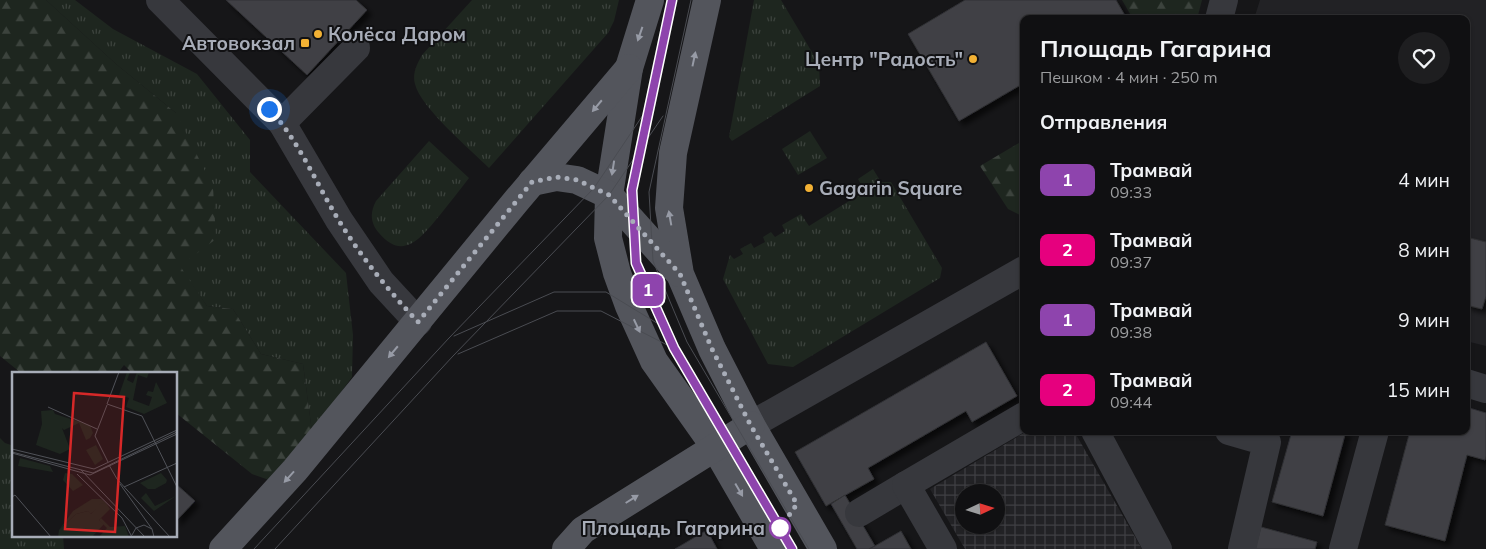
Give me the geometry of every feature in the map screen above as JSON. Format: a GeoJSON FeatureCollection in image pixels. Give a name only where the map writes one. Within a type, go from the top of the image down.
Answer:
{"type":"FeatureCollection","features":[{"type":"Feature","properties":{"kind":"main road"},"geometry":{"type":"LineString","coordinates":[[650,0],[629,68],[609,195],[608,238],[617,273],[631,311],[654,361],[715,447],[774,549]]}},
{"type":"Feature","properties":{"kind":"main road"},"geometry":{"type":"LineString","coordinates":[[707,0],[673,153],[668,208],[680,274],[712,349],[751,426],[824,549]]}},
{"type":"Feature","properties":{"kind":"main road"},"geometry":{"type":"LineString","coordinates":[[224,549],[294,470],[532,182],[629,68]]}},
{"type":"Feature","properties":{"kind":"main road"},"geometry":{"type":"LineString","coordinates":[[532,182],[556,177],[577,180],[609,195],[680,274]]}},
{"type":"Feature","properties":{"kind":"main road"},"geometry":{"type":"LineString","coordinates":[[554,549],[574,539],[715,447],[751,426]]}},
{"type":"Feature","properties":{"kind":"street"},"geometry":{"type":"LineString","coordinates":[[160,0],[282,123],[339,220],[382,282],[418,322]]}},
{"type":"Feature","properties":{"kind":"street"},"geometry":{"type":"LineString","coordinates":[[1220,15],[1224,0]]}},
{"type":"Feature","properties":{"kind":"street"},"geometry":{"type":"LineString","coordinates":[[282,123],[356,48]]}},
{"type":"Feature","properties":{"kind":"street"},"geometry":{"type":"LineString","coordinates":[[751,426],[1020,272]]}},
{"type":"Feature","properties":{"kind":"street"},"geometry":{"type":"LineString","coordinates":[[1470,384],[1486,389]]}},
{"type":"Feature","properties":{"kind":"street"},"geometry":{"type":"LineString","coordinates":[[860,513],[1020,418]]}},
{"type":"Feature","properties":{"kind":"street"},"geometry":{"type":"LineString","coordinates":[[1097,435],[1158,549]]}},
{"type":"Feature","properties":{"kind":"street"},"geometry":{"type":"LineString","coordinates":[[1242,549],[1267,442],[1243,435]]}},
{"type":"Feature","properties":{"kind":"street"},"geometry":{"type":"LineString","coordinates":[[1343,549],[1374,435]]}},
{"type":"Feature","properties":{"kind":"street"},"geometry":{"type":"LineString","coordinates":[[906,485],[943,549]]}},
{"type":"Feature","properties":{"kind":"shaded area"},"geometry":{"type":"Polygon","coordinates":[[[1260,0],[1486,0],[1486,346],[1470,342],[1470,15],[1255,15],[1260,0]]]}},
{"type":"Feature","properties":{"kind":"shaded area"},"geometry":{"type":"Polygon","coordinates":[[[1020,435],[1076,435],[1142,549],[965,549],[956,534],[1005,534],[1005,484],[955,484],[955,532],[930,489],[1020,435]]]}},
{"type":"Feature","properties":{"kind":"green space"},"geometry":{"type":"Polygon","coordinates":[[[0,0],[46,0],[116,64],[176,113],[213,187],[216,239],[180,266],[207,306],[233,309],[261,354],[303,364],[312,432],[269,480],[252,474],[178,415],[178,372],[131,372],[124,365],[119,372],[20,372],[0,356],[0,0]]]}},
{"type":"Feature","properties":{"kind":"green space"},"geometry":{"type":"Polygon","coordinates":[[[46,0],[75,0],[113,29],[197,74],[250,140],[250,172],[346,273],[353,335],[352,377],[312,432],[303,364],[261,354],[233,309],[207,306],[179,266],[176,113],[116,64],[46,0]]]}},
{"type":"Feature","properties":{"kind":"green space"},"geometry":{"type":"Polygon","coordinates":[[[472,0],[619,0],[614,21],[608,33],[489,168],[436,116],[419,93],[414,80],[418,62],[422,55],[472,0]]]}},
{"type":"Feature","properties":{"kind":"green space"},"geometry":{"type":"Polygon","coordinates":[[[754,0],[781,0],[819,64],[820,86],[732,141],[729,137],[754,0]]]}},
{"type":"Feature","properties":{"kind":"green space"},"geometry":{"type":"Polygon","coordinates":[[[1122,0],[1202,0],[1198,15],[1131,15],[1122,0]]]}},
{"type":"Feature","properties":{"kind":"green space"},"geometry":{"type":"Polygon","coordinates":[[[810,131],[827,158],[798,175],[782,149],[810,131]]]}},
{"type":"Feature","properties":{"kind":"green space"},"geometry":{"type":"Polygon","coordinates":[[[429,141],[469,178],[420,237],[405,246],[397,246],[388,242],[376,229],[372,217],[373,209],[376,201],[429,141]]]}},
{"type":"Feature","properties":{"kind":"green space"},"geometry":{"type":"Polygon","coordinates":[[[1020,142],[1020,215],[1008,209],[980,166],[1020,142]]]}},
{"type":"Feature","properties":{"kind":"green space"},"geometry":{"type":"Polygon","coordinates":[[[873,169],[881,182],[891,182],[942,268],[940,278],[793,367],[768,364],[723,279],[730,255],[734,259],[743,254],[740,249],[751,243],[754,248],[765,242],[763,237],[771,232],[775,237],[785,231],[782,225],[801,214],[809,226],[865,191],[858,179],[873,169]]]}},
{"type":"Feature","properties":{"kind":"green space"},"geometry":{"type":"Polygon","coordinates":[[[0,438],[5,443],[12,445],[12,536],[63,536],[64,549],[0,549],[0,438]]]}},
{"type":"Feature","properties":{"kind":"building","name":"Автовокзал"},"geometry":{"type":"Polygon","coordinates":[[[226,0],[356,0],[367,10],[307,75],[226,0]]]}},
{"type":"Feature","properties":{"kind":"building","name":"Центр \"Радость\""},"geometry":{"type":"Polygon","coordinates":[[[965,0],[1116,0],[1125,15],[1020,15],[1020,85],[959,121],[908,34],[965,0]]]}},
{"type":"Feature","properties":{"kind":"building"},"geometry":{"type":"Polygon","coordinates":[[[1470,238],[1486,242],[1486,296],[1482,309],[1470,306],[1470,238]]]}},
{"type":"Feature","properties":{"kind":"building"},"geometry":{"type":"Polygon","coordinates":[[[986,342],[1017,396],[972,422],[966,411],[868,468],[874,479],[826,506],[795,452],[986,342]]]}},
{"type":"Feature","properties":{"kind":"building"},"geometry":{"type":"Polygon","coordinates":[[[1470,408],[1486,413],[1485,460],[1467,455],[1445,541],[1385,525],[1409,435],[1470,435],[1470,408]]]}},
{"type":"Feature","properties":{"kind":"building"},"geometry":{"type":"Polygon","coordinates":[[[1291,435],[1345,435],[1323,516],[1272,502],[1291,435]]]}},
{"type":"Feature","properties":{"kind":"building"},"geometry":{"type":"Polygon","coordinates":[[[178,486],[195,501],[178,519],[178,486]]]}},
{"type":"Feature","properties":{"kind":"building"},"geometry":{"type":"Polygon","coordinates":[[[845,495],[875,546],[869,549],[857,549],[831,504],[845,495]]]}},
{"type":"Feature","properties":{"kind":"building"},"geometry":{"type":"Polygon","coordinates":[[[1261,527],[1317,542],[1315,549],[1255,549],[1261,527]]]}},
{"type":"Feature","properties":{"kind":"building"},"geometry":{"type":"Polygon","coordinates":[[[707,530],[717,549],[675,549],[707,530]]]}},
{"type":"Feature","properties":{"kind":"building"},"geometry":{"type":"Polygon","coordinates":[[[901,531],[911,549],[869,549],[875,546],[901,531]]]}},
{"type":"Feature","properties":{"kind":"tram line"},"geometry":{"type":"LineString","coordinates":[[672,0],[632,191],[636,263],[673,348],[792,549]]}},
{"type":"Feature","properties":{"kind":"tram line","name":"1"},"geometry":{"type":"LineString","coordinates":[[672,0],[632,190],[636,263],[674,348],[792,549]]}},
{"type":"Feature","properties":{"kind":"tram line"},"geometry":{"type":"LineString","coordinates":[[691,0],[649,192],[653,261],[687,342],[809,549]]}},
{"type":"Feature","properties":{"kind":"tram line"},"geometry":{"type":"LineString","coordinates":[[254,549],[449,338],[594,188],[645,112]]}},
{"type":"Feature","properties":{"kind":"tram line"},"geometry":{"type":"LineString","coordinates":[[275,549],[453,356],[609,195],[663,116]]}},
{"type":"Feature","properties":{"kind":"tram line"},"geometry":{"type":"LineString","coordinates":[[454,336],[554,292],[606,292],[665,328]]}},
{"type":"Feature","properties":{"kind":"tram line"},"geometry":{"type":"LineString","coordinates":[[458,354],[557,311],[601,311],[673,348]]}},
{"type":"Feature","properties":{"kind":"place","name":"Колёса Даром"},"geometry":{"type":"Point","coordinates":[318,34]}},
{"type":"Feature","properties":{"kind":"place","name":"Автовокзал"},"geometry":{"type":"Point","coordinates":[305,43]}},
{"type":"Feature","properties":{"kind":"place","name":"Центр \"Радость\""},"geometry":{"type":"Point","coordinates":[973,59]}},
{"type":"Feature","properties":{"kind":"place","name":"Gagarin Square"},"geometry":{"type":"Point","coordinates":[809,188]}},
{"type":"Feature","properties":{"kind":"place","name":"Площадь Гагарина"},"geometry":{"type":"Point","coordinates":[780,528]}},
{"type":"Feature","properties":{"kind":"route"},"geometry":{"type":"LineString","coordinates":[[269,109],[282,123],[339,220],[382,282],[418,322],[532,182],[556,177],[577,180],[609,195],[652,240],[680,274],[712,349],[751,426],[797,504],[780,528]]}}]}
